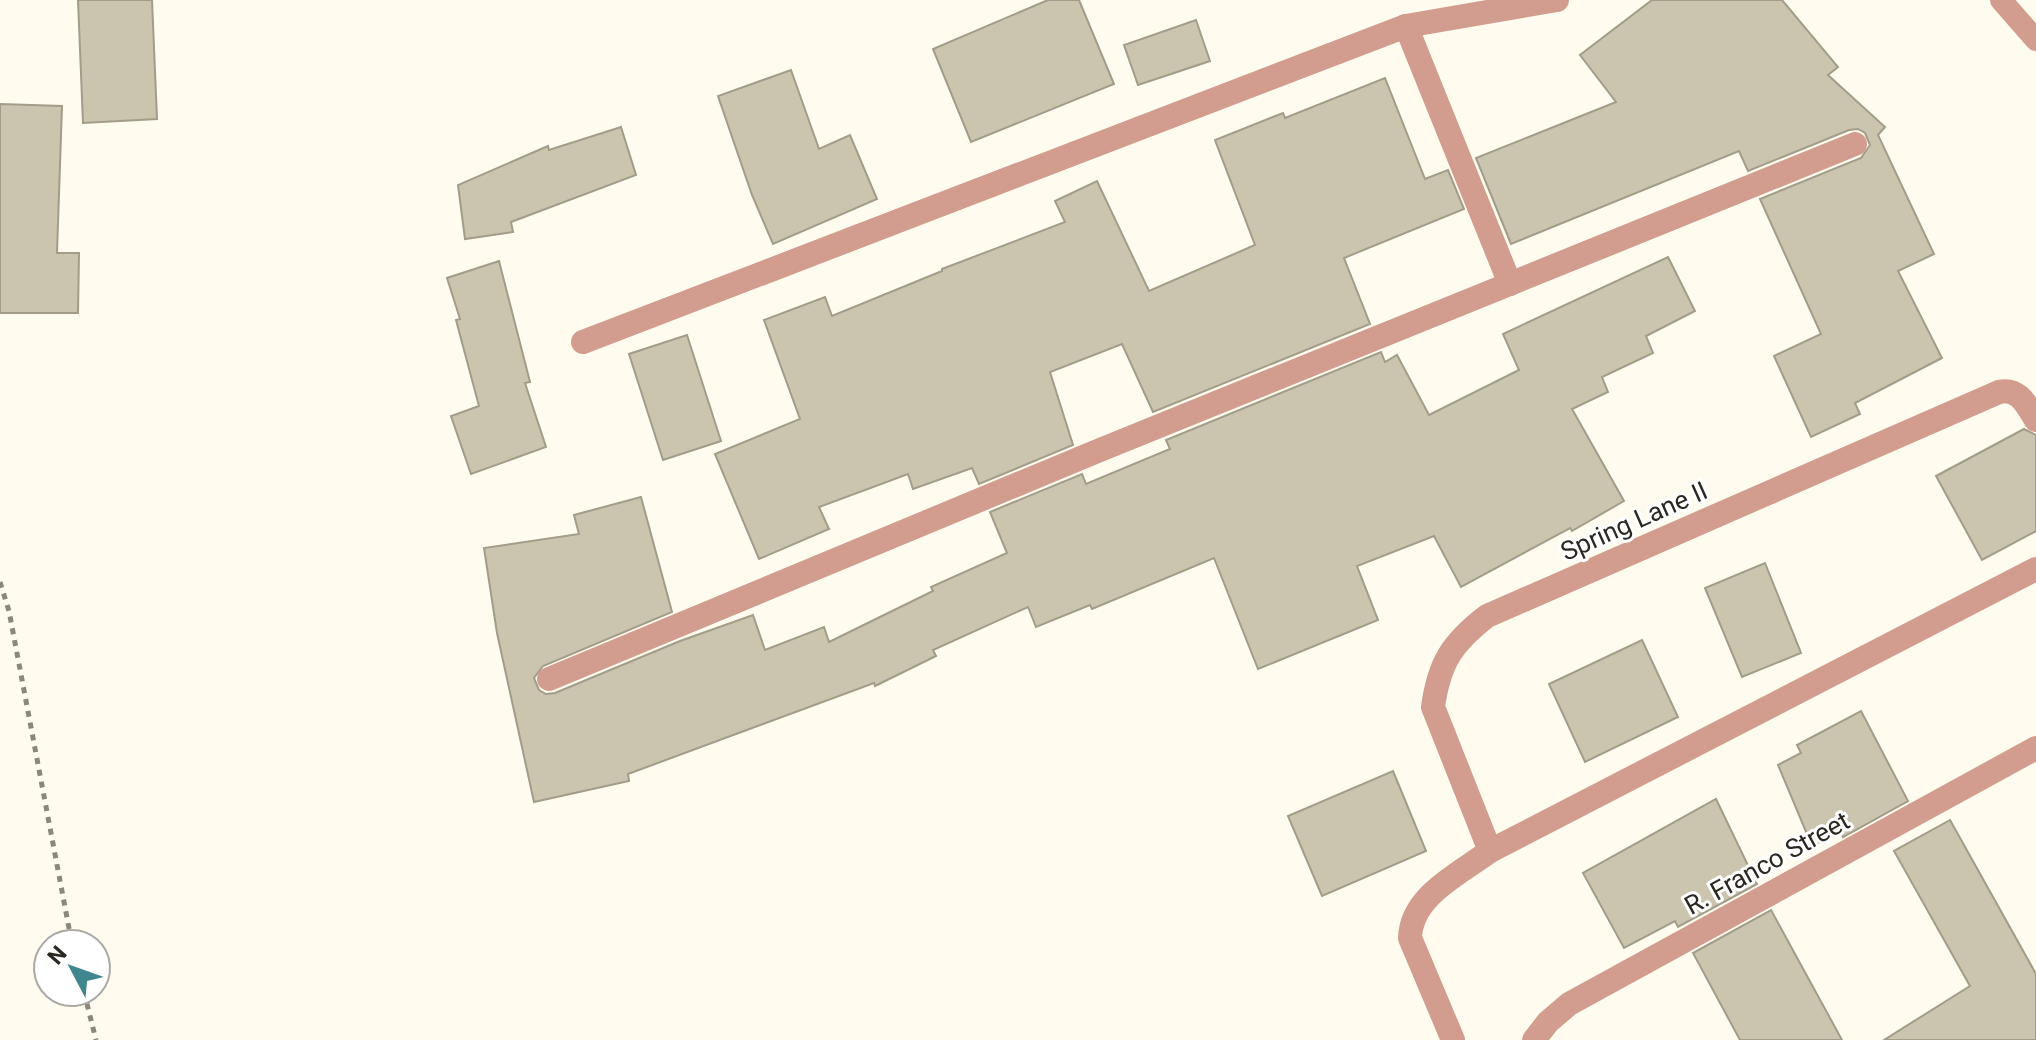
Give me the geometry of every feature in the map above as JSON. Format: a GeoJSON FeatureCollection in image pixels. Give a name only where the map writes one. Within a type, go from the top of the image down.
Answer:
{"type":"FeatureCollection","features":[{"type":"Feature","properties":{"kind":"street"},"geometry":{"type":"LineString","coordinates":[[583,342],[1406,26],[1557,0]]}},
{"type":"Feature","properties":{"kind":"street"},"geometry":{"type":"LineString","coordinates":[[1406,26],[1510,284]]}},
{"type":"Feature","properties":{"kind":"street"},"geometry":{"type":"LineString","coordinates":[[549,679],[1100,450],[1855,144]]}},
{"type":"Feature","properties":{"kind":"street","name":"Spring Lane II"},"geometry":{"type":"LineString","coordinates":[[1490,851],[1433,707],[1436,685],[1451,650],[1487,616],[1999,392],[2006,390],[2017,395],[2036,420]]}},
{"type":"Feature","properties":{"kind":"street"},"geometry":{"type":"LineString","coordinates":[[1453,1040],[1410,938],[1410,928],[1423,900],[1490,851],[2036,569]]}},
{"type":"Feature","properties":{"kind":"street","name":"R. Franco Street"},"geometry":{"type":"LineString","coordinates":[[1534,1040],[1548,1022],[1569,1004],[2036,748]]}},
{"type":"Feature","properties":{"kind":"lane"},"geometry":{"type":"LineString","coordinates":[[2001,0],[2036,40]]}},
{"type":"Feature","properties":{"kind":"path"},"geometry":{"type":"LineString","coordinates":[[0,582],[9,611],[69,928]]}},
{"type":"Feature","properties":{"kind":"path"},"geometry":{"type":"LineString","coordinates":[[88,1008],[96,1040]]}},
{"type":"Feature","properties":{"kind":"building"},"geometry":{"type":"Polygon","coordinates":[[[78,0],[152,0],[157,119],[83,123],[78,0]]]}},
{"type":"Feature","properties":{"kind":"building"},"geometry":{"type":"Polygon","coordinates":[[[1048,0],[1079,0],[1114,84],[971,142],[933,49],[1048,0]]]}},
{"type":"Feature","properties":{"kind":"building"},"geometry":{"type":"Polygon","coordinates":[[[1652,0],[1782,0],[1838,67],[1828,75],[1885,127],[1878,135],[1934,254],[1898,271],[1942,358],[1855,403],[1860,414],[1811,437],[1774,356],[1821,334],[1760,199],[1861,158],[1870,145],[1865,133],[1858,129],[1849,130],[1748,171],[1739,151],[1511,244],[1476,158],[1616,102],[1580,55],[1652,0]]]}},
{"type":"Feature","properties":{"kind":"building"},"geometry":{"type":"Polygon","coordinates":[[[1196,20],[1210,61],[1138,85],[1124,45],[1196,20]]]}},
{"type":"Feature","properties":{"kind":"building"},"geometry":{"type":"Polygon","coordinates":[[[791,70],[819,149],[850,135],[877,199],[773,244],[752,195],[718,96],[791,70]]]}},
{"type":"Feature","properties":{"kind":"building"},"geometry":{"type":"Polygon","coordinates":[[[1385,78],[1425,179],[1448,170],[1464,209],[1344,258],[1370,324],[1153,412],[1122,344],[1050,372],[1073,445],[979,484],[972,468],[913,489],[908,474],[819,507],[829,529],[759,559],[715,454],[800,419],[764,320],[825,297],[832,316],[942,269],[1065,222],[1055,201],[1097,181],[1149,291],[1255,245],[1215,140],[1283,113],[1285,118],[1385,78]]]}},
{"type":"Feature","properties":{"kind":"building"},"geometry":{"type":"Polygon","coordinates":[[[0,104],[62,106],[57,253],[79,253],[78,313],[0,313],[0,104]]]}},
{"type":"Feature","properties":{"kind":"building"},"geometry":{"type":"Polygon","coordinates":[[[621,127],[636,175],[511,222],[513,232],[465,239],[458,185],[548,146],[549,150],[621,127]]]}},
{"type":"Feature","properties":{"kind":"building"},"geometry":{"type":"Polygon","coordinates":[[[1668,257],[1695,311],[1646,336],[1653,353],[1602,377],[1608,392],[1572,409],[1624,501],[1461,587],[1434,536],[1357,566],[1378,620],[1258,669],[1214,558],[1092,609],[1090,605],[1036,627],[1028,607],[933,650],[936,656],[875,686],[874,683],[628,774],[629,781],[534,802],[497,633],[484,548],[579,534],[574,515],[641,497],[672,612],[543,666],[534,678],[539,690],[546,694],[753,615],[765,650],[824,627],[829,642],[933,591],[931,587],[1007,553],[990,512],[1082,474],[1086,484],[1170,449],[1166,440],[1381,352],[1385,362],[1397,355],[1429,415],[1519,370],[1503,334],[1668,257]]]}},
{"type":"Feature","properties":{"kind":"building"},"geometry":{"type":"Polygon","coordinates":[[[499,261],[530,382],[525,383],[546,447],[471,474],[451,416],[479,406],[456,320],[460,319],[447,278],[499,261]]]}},
{"type":"Feature","properties":{"kind":"building"},"geometry":{"type":"Polygon","coordinates":[[[687,335],[721,441],[663,460],[629,354],[687,335]]]}},
{"type":"Feature","properties":{"kind":"building"},"geometry":{"type":"Polygon","coordinates":[[[2024,429],[2036,435],[2036,531],[1982,560],[1936,476],[2024,429]]]}},
{"type":"Feature","properties":{"kind":"building"},"geometry":{"type":"Polygon","coordinates":[[[1765,563],[1801,653],[1742,677],[1705,588],[1765,563]]]}},
{"type":"Feature","properties":{"kind":"building"},"geometry":{"type":"Polygon","coordinates":[[[1642,640],[1678,717],[1585,762],[1549,684],[1642,640]]]}},
{"type":"Feature","properties":{"kind":"building"},"geometry":{"type":"Polygon","coordinates":[[[1861,711],[1908,801],[1843,837],[1840,831],[1812,846],[1778,765],[1801,753],[1797,745],[1861,711]]]}},
{"type":"Feature","properties":{"kind":"building"},"geometry":{"type":"Polygon","coordinates":[[[1393,771],[1426,851],[1322,896],[1288,816],[1393,771]]]}},
{"type":"Feature","properties":{"kind":"building"},"geometry":{"type":"Polygon","coordinates":[[[1716,799],[1757,884],[1678,927],[1675,921],[1624,948],[1583,873],[1716,799]]]}},
{"type":"Feature","properties":{"kind":"building"},"geometry":{"type":"Polygon","coordinates":[[[1950,820],[2036,974],[2036,1040],[1884,1040],[1970,986],[1894,851],[1950,820]]]}},
{"type":"Feature","properties":{"kind":"building"},"geometry":{"type":"Polygon","coordinates":[[[1771,910],[1842,1040],[1740,1040],[1693,953],[1771,910]]]}}]}
